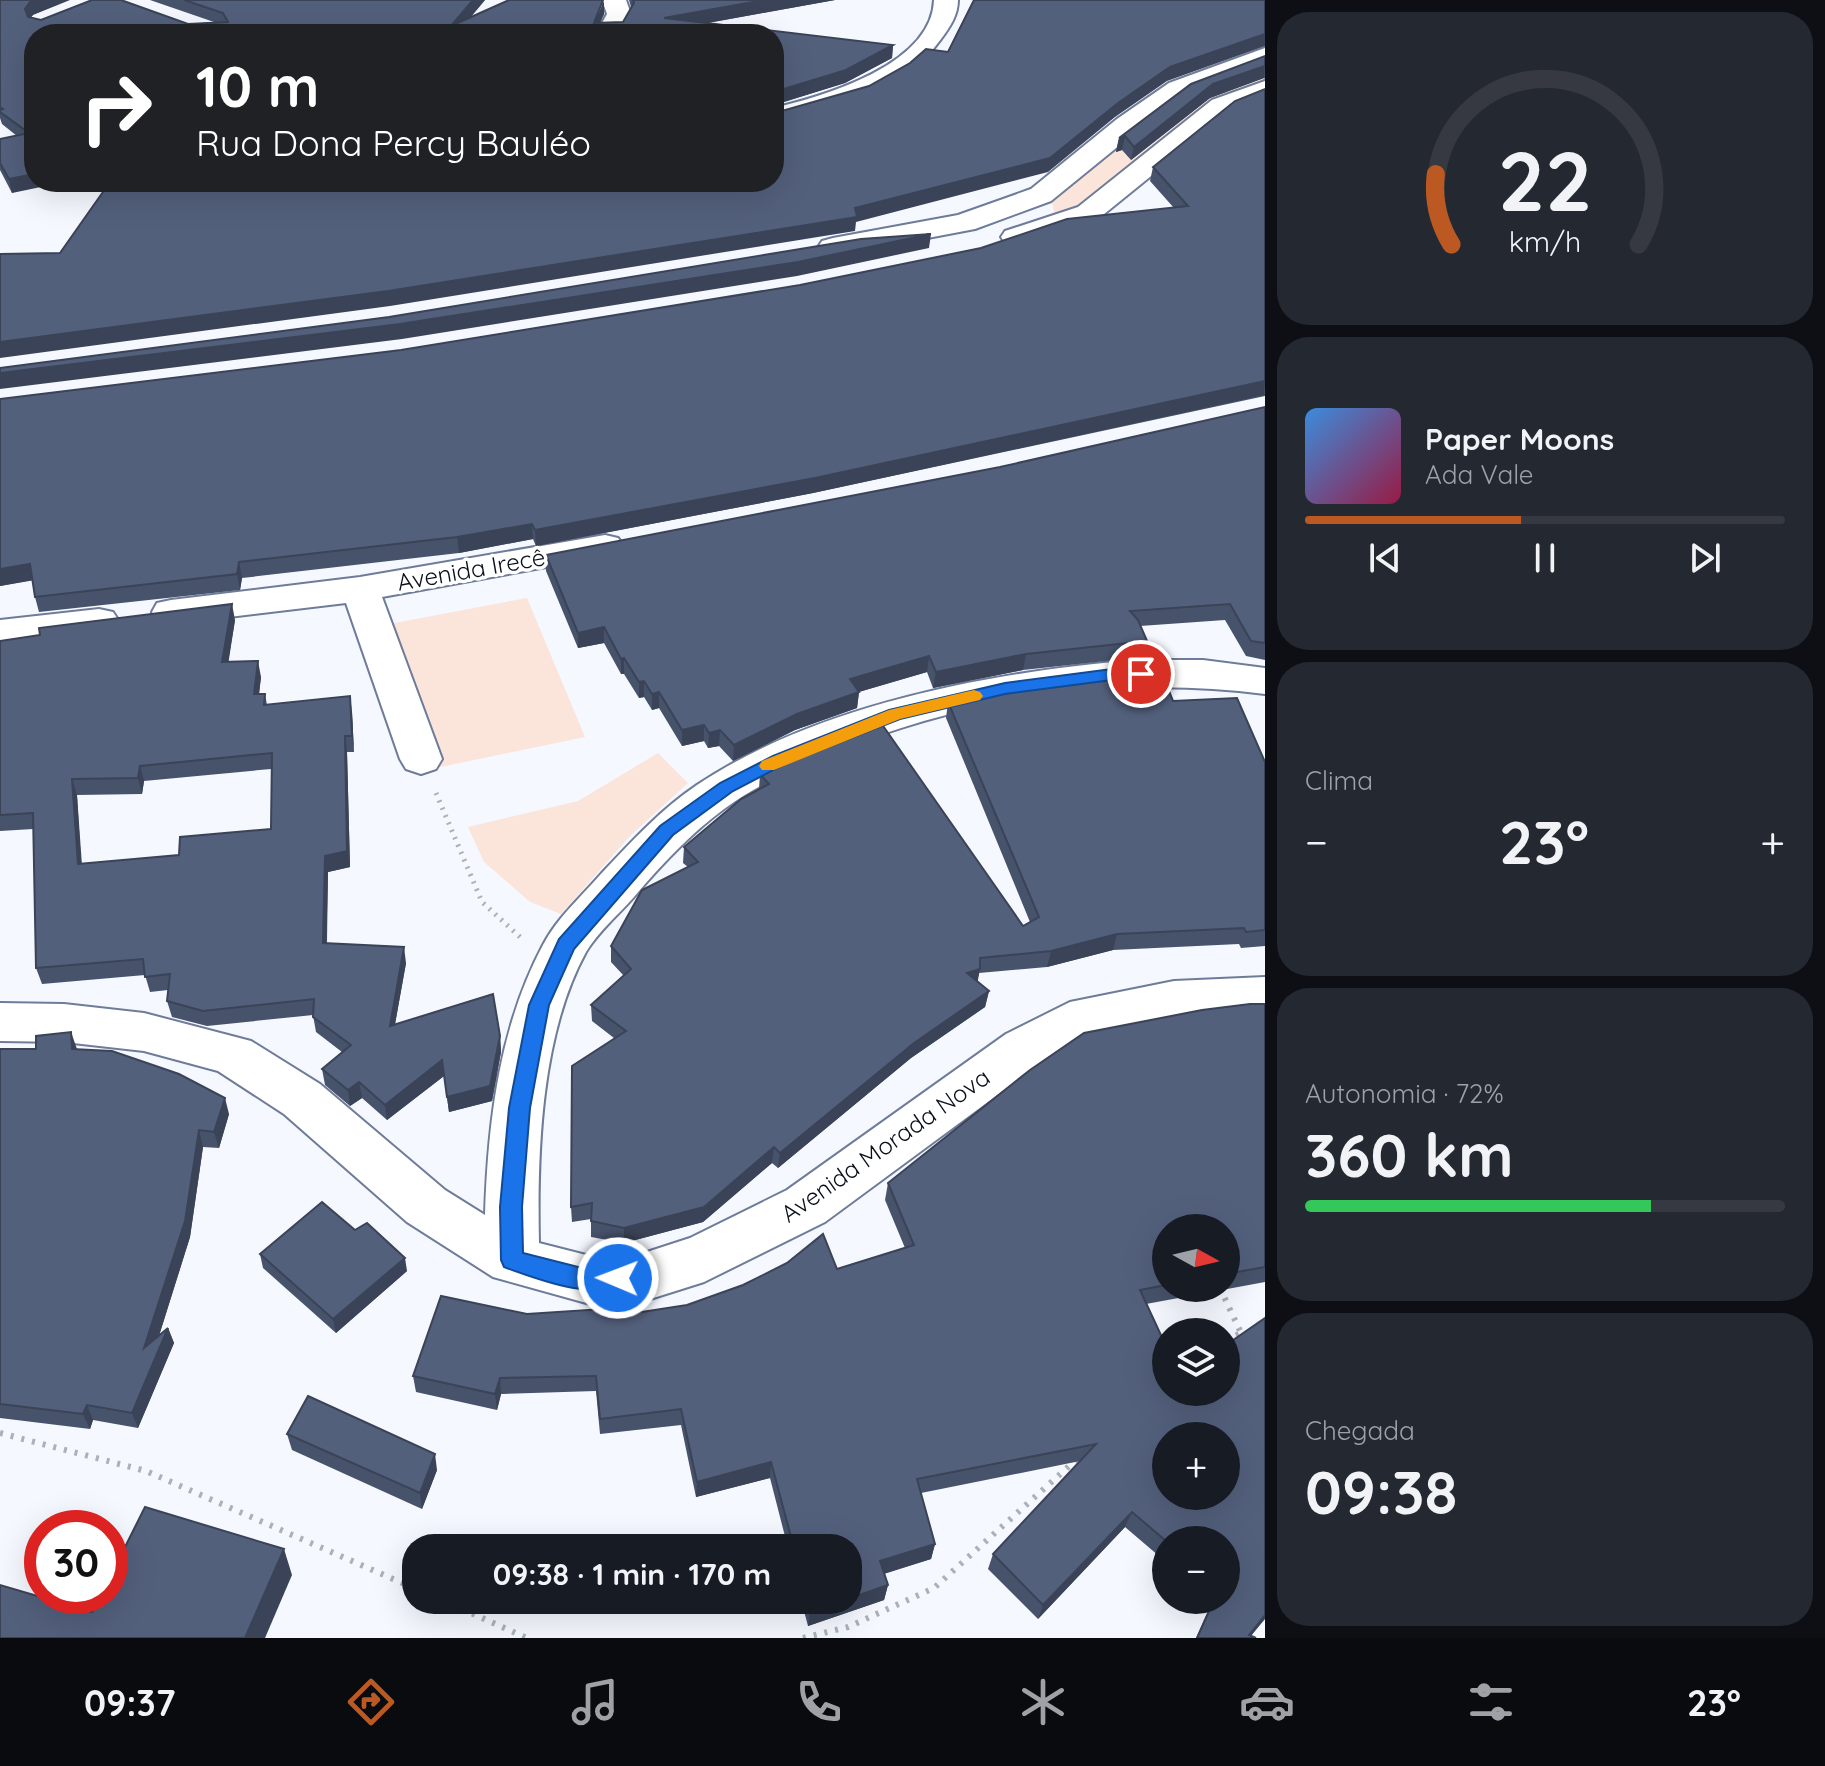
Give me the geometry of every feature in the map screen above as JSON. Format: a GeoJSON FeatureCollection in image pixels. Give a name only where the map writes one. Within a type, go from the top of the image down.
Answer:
{"type":"FeatureCollection","features":[{"type":"Feature","properties":{"kind":"street"},"geometry":{"type":"LineString","coordinates":[[614,0],[619,14],[614,24]]}},
{"type":"Feature","properties":{"kind":"street"},"geometry":{"type":"LineString","coordinates":[[784,114],[822,106],[893,73],[927,44],[947,10],[946,0]]}},
{"type":"Feature","properties":{"kind":"street"},"geometry":{"type":"LineString","coordinates":[[803,253],[965,223],[1041,195],[1127,125],[1178,89],[1265,56]]}},
{"type":"Feature","properties":{"kind":"street"},"geometry":{"type":"LineString","coordinates":[[977,250],[1088,213],[1221,106],[1265,89]]}},
{"type":"Feature","properties":{"kind":"street","name":"Avenida Irecê"},"geometry":{"type":"LineString","coordinates":[[0,633],[360,589],[638,540]]}},
{"type":"Feature","properties":{"kind":"street"},"geometry":{"type":"LineString","coordinates":[[360,589],[421,759]]}},
{"type":"Feature","properties":{"kind":"street"},"geometry":{"type":"LineString","coordinates":[[512,1260],[511,1207],[519,1108],[539,1005],[566,945],[667,831],[726,787],[779,760],[895,714],[1005,688],[1112,674],[1200,674],[1265,681]]}},
{"type":"Feature","properties":{"kind":"street","name":"Avenida Morada Nova"},"geometry":{"type":"LineString","coordinates":[[0,1022],[64,1023],[144,1032],[233,1055],[302,1099],[426,1206],[512,1260],[590,1280],[647,1276],[704,1258],[806,1206],[1024,1048],[1087,1016],[1174,1000],[1265,996]]}},
{"type":"Feature","properties":{"kind":"path"},"geometry":{"type":"LineString","coordinates":[[421,759],[482,902],[512,931],[558,964]]}},
{"type":"Feature","properties":{"kind":"path"},"geometry":{"type":"LineString","coordinates":[[1227,1302],[1241,1333],[1253,1330]]}},
{"type":"Feature","properties":{"kind":"path"},"geometry":{"type":"LineString","coordinates":[[0,1433],[146,1471],[402,1583]]}},
{"type":"Feature","properties":{"kind":"path"},"geometry":{"type":"LineString","coordinates":[[803,1638],[848,1627],[934,1588],[1088,1448]]}},
{"type":"Feature","properties":{"kind":"path"},"geometry":{"type":"LineString","coordinates":[[473,1614],[527,1638]]}},
{"type":"Feature","properties":{"kind":"shaded area"},"geometry":{"type":"Polygon","coordinates":[[[1265,60],[1265,96],[1059,223],[1050,188],[1115,135],[1265,60]]]}},
{"type":"Feature","properties":{"kind":"shaded area"},"geometry":{"type":"Polygon","coordinates":[[[527,598],[585,737],[436,768],[389,624],[527,598]]]}},
{"type":"Feature","properties":{"kind":"shaded area"},"geometry":{"type":"Polygon","coordinates":[[[658,753],[688,783],[630,836],[561,914],[530,902],[484,862],[468,827],[578,801],[658,753]]]}},
{"type":"Feature","properties":{"kind":"building"},"geometry":{"type":"Polygon","coordinates":[[[0,0],[36,0],[25,9],[28,17],[41,20],[92,0],[121,0],[188,24],[24,24],[24,129],[0,112],[3,109],[0,107],[0,0]]]}},
{"type":"Feature","properties":{"kind":"building"},"geometry":{"type":"Polygon","coordinates":[[[184,0],[473,0],[453,24],[188,24],[228,22],[223,13],[184,0]]]}},
{"type":"Feature","properties":{"kind":"building"},"geometry":{"type":"Polygon","coordinates":[[[509,0],[603,0],[594,23],[623,22],[633,0],[764,0],[664,18],[715,24],[455,24],[509,0]]]}},
{"type":"Feature","properties":{"kind":"building"},"geometry":{"type":"Polygon","coordinates":[[[974,0],[1265,0],[1265,34],[1170,67],[1118,103],[1050,158],[855,208],[857,217],[388,291],[0,342],[0,254],[60,253],[103,192],[784,192],[784,110],[869,86],[910,63],[926,49],[948,52],[974,0]]]}},
{"type":"Feature","properties":{"kind":"building"},"geometry":{"type":"Polygon","coordinates":[[[784,32],[893,45],[846,70],[784,89],[784,32]]]}},
{"type":"Feature","properties":{"kind":"building"},"geometry":{"type":"Polygon","coordinates":[[[1265,56],[1265,66],[1213,84],[1134,147],[1125,136],[1119,138],[1191,84],[1265,56]]]}},
{"type":"Feature","properties":{"kind":"building"},"geometry":{"type":"Polygon","coordinates":[[[1265,89],[1265,381],[815,478],[535,530],[532,524],[457,537],[239,562],[237,574],[35,597],[30,564],[0,569],[0,399],[401,350],[800,285],[981,248],[1067,219],[1188,206],[1153,167],[1235,101],[1265,89]]]}},
{"type":"Feature","properties":{"kind":"building"},"geometry":{"type":"Polygon","coordinates":[[[24,134],[24,176],[9,179],[0,163],[0,139],[24,134]]]}},
{"type":"Feature","properties":{"kind":"building"},"geometry":{"type":"Polygon","coordinates":[[[931,234],[798,262],[400,324],[0,373],[0,368],[389,317],[861,239],[931,234]]]}},
{"type":"Feature","properties":{"kind":"building"},"geometry":{"type":"Polygon","coordinates":[[[1265,407],[1265,643],[1251,641],[1230,604],[1130,611],[1138,620],[1147,641],[1026,654],[936,672],[929,656],[850,679],[859,692],[797,714],[734,745],[720,730],[709,733],[704,725],[682,730],[659,692],[652,694],[644,681],[639,682],[624,658],[621,659],[604,627],[578,633],[546,555],[1000,467],[1265,407]]]}},
{"type":"Feature","properties":{"kind":"building"},"geometry":{"type":"Polygon","coordinates":[[[232,604],[222,662],[258,661],[254,694],[265,694],[264,705],[350,696],[352,736],[345,736],[347,851],[325,856],[323,943],[404,947],[390,1026],[493,994],[500,1036],[490,1086],[447,1097],[442,1060],[385,1105],[359,1082],[348,1090],[322,1069],[351,1045],[313,1017],[314,999],[203,1011],[167,1001],[170,974],[145,977],[143,959],[36,968],[33,813],[0,815],[0,641],[40,635],[39,628],[232,604]],[[272,753],[140,766],[138,778],[72,779],[78,864],[179,855],[180,837],[271,829],[272,753]]]}},
{"type":"Feature","properties":{"kind":"building"},"geometry":{"type":"Polygon","coordinates":[[[1162,674],[1173,701],[1237,698],[1265,762],[1265,930],[1246,932],[1244,928],[1117,934],[1051,951],[980,958],[980,969],[967,973],[989,991],[914,1043],[780,1153],[774,1147],[704,1207],[624,1228],[591,1221],[592,1203],[571,1207],[572,1066],[626,1031],[591,1005],[631,969],[611,946],[642,890],[698,862],[684,847],[741,799],[769,784],[760,774],[807,751],[881,723],[1023,926],[1039,917],[948,702],[1049,682],[1162,674]]]}},
{"type":"Feature","properties":{"kind":"building"},"geometry":{"type":"Polygon","coordinates":[[[1265,1004],[1265,1267],[1240,1271],[1240,1214],[1152,1214],[1152,1288],[1140,1290],[1153,1318],[1152,1406],[1240,1406],[1240,1335],[1265,1318],[1265,1615],[1249,1635],[1256,1638],[1197,1638],[1208,1614],[1240,1614],[1240,1526],[1152,1526],[1152,1529],[1132,1512],[1043,1605],[993,1554],[1096,1444],[917,1479],[935,1544],[880,1561],[888,1585],[862,1594],[862,1534],[790,1534],[771,1462],[697,1482],[681,1409],[600,1419],[596,1376],[500,1378],[495,1394],[413,1376],[441,1296],[527,1314],[634,1307],[635,1313],[687,1305],[743,1285],[787,1263],[823,1234],[837,1269],[914,1245],[888,1183],[1030,1070],[1084,1033],[1202,1010],[1265,1004]]]}},
{"type":"Feature","properties":{"kind":"building"},"geometry":{"type":"Polygon","coordinates":[[[71,1032],[72,1049],[112,1051],[179,1074],[225,1098],[214,1132],[199,1130],[185,1221],[144,1348],[168,1328],[132,1413],[87,1405],[83,1414],[0,1404],[0,1049],[36,1049],[36,1036],[71,1032]]]}},
{"type":"Feature","properties":{"kind":"building"},"geometry":{"type":"Polygon","coordinates":[[[322,1202],[355,1230],[367,1223],[405,1258],[333,1319],[260,1254],[322,1202]]]}},
{"type":"Feature","properties":{"kind":"building"},"geometry":{"type":"Polygon","coordinates":[[[308,1396],[435,1454],[420,1493],[287,1434],[308,1396]]]}},
{"type":"Feature","properties":{"kind":"building"},"geometry":{"type":"Polygon","coordinates":[[[145,1507],[284,1549],[245,1638],[0,1638],[0,1585],[24,1592],[24,1614],[128,1614],[128,1541],[145,1507]]]}},
{"type":"Feature","properties":{"kind":"slow traffic"},"geometry":{"type":"LineString","coordinates":[[768,766],[895,714],[974,696]]}},
{"type":"Feature","properties":{"kind":"route"},"geometry":{"type":"LineString","coordinates":[[618,1278],[590,1280],[512,1260],[511,1207],[519,1108],[539,1005],[566,945],[667,831],[726,787],[779,760],[895,714],[1005,688],[1112,674],[1141,674]]}}]}
